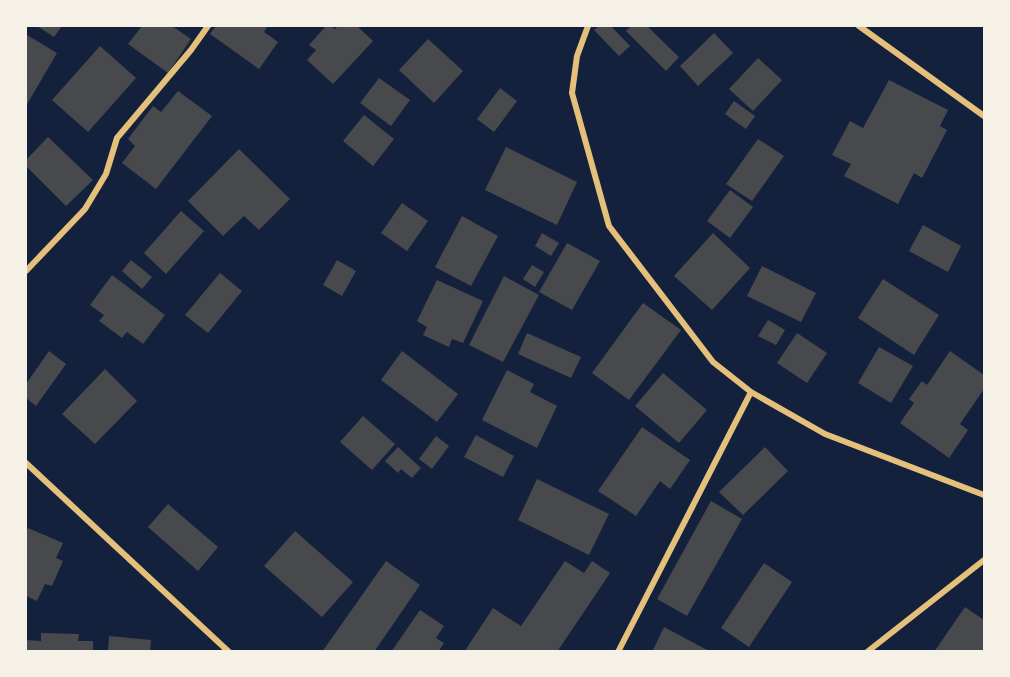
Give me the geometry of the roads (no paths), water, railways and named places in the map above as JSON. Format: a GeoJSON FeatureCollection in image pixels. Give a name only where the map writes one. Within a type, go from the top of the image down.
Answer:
{"type":"FeatureCollection","features":[{"type":"Feature","properties":{"kind":"street"},"geometry":{"type":"LineString","coordinates":[[26,271],[85,209],[106,174],[117,138],[191,50],[208,26]]}},
{"type":"Feature","properties":{"kind":"street"},"geometry":{"type":"LineString","coordinates":[[588,26],[577,56],[572,93],[609,226],[713,362],[752,392],[825,434],[984,495]]}},
{"type":"Feature","properties":{"kind":"street"},"geometry":{"type":"LineString","coordinates":[[860,26],[984,116]]}},
{"type":"Feature","properties":{"kind":"street"},"geometry":{"type":"LineString","coordinates":[[618,651],[752,392]]}},
{"type":"Feature","properties":{"kind":"street"},"geometry":{"type":"LineString","coordinates":[[26,463],[229,651]]}},
{"type":"Feature","properties":{"kind":"street"},"geometry":{"type":"LineString","coordinates":[[867,651],[984,560]]}}]}
